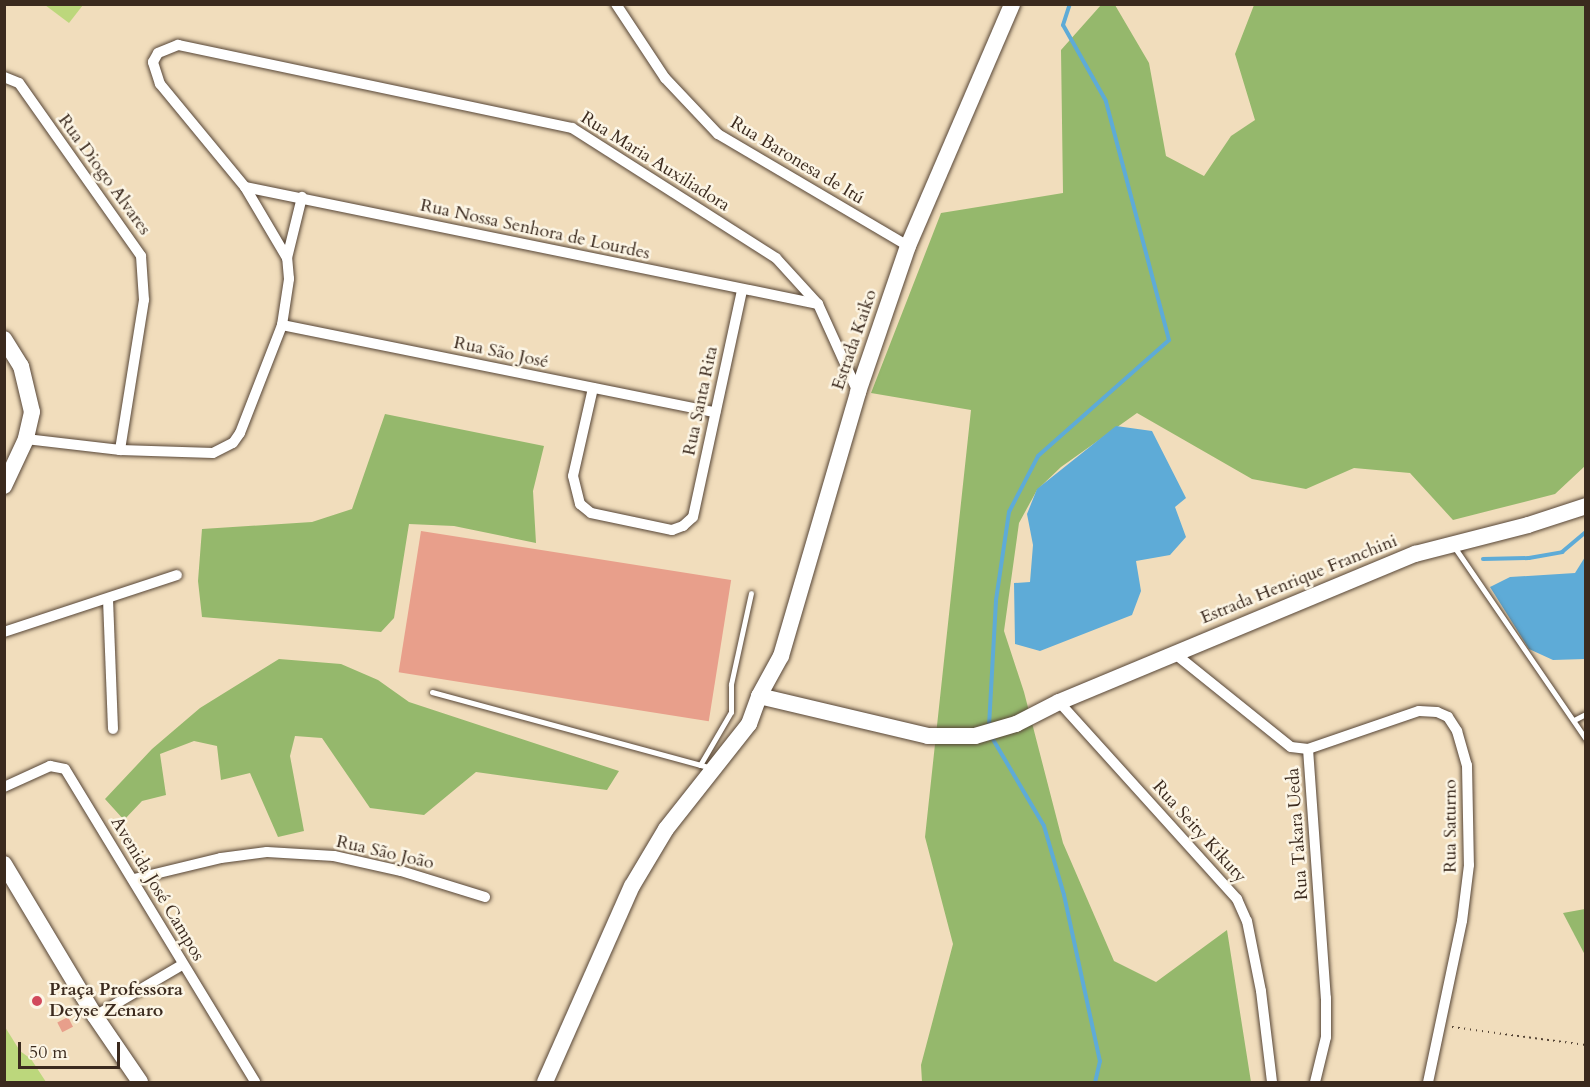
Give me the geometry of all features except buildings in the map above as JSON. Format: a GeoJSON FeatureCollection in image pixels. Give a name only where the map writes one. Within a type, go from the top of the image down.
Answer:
{"type":"FeatureCollection","features":[{"type":"Feature","properties":{"kind":"street","name":"Rua Baronesa de Itú"},"geometry":{"type":"LineString","coordinates":[[616,4],[665,78],[718,134],[908,246]]}},
{"type":"Feature","properties":{"kind":"street","name":"Estrada Kaiko"},"geometry":{"type":"LineString","coordinates":[[545,1083],[633,886],[666,829],[707,767],[749,724],[759,696],[781,656],[858,392],[908,246],[1012,4]]}},
{"type":"Feature","properties":{"kind":"street","name":"Rua Maria Auxiliadora"},"geometry":{"type":"LineString","coordinates":[[245,187],[154,72],[158,53],[178,45],[572,128],[777,258],[818,304],[858,392]]}},
{"type":"Feature","properties":{"kind":"street","name":"Rua Diogo Alvares"},"geometry":{"type":"LineString","coordinates":[[4,77],[19,83],[141,256],[144,300],[120,450]]}},
{"type":"Feature","properties":{"kind":"street","name":"Rua Nossa Senhora de Lourdes"},"geometry":{"type":"LineString","coordinates":[[245,187],[302,197],[742,291],[818,304]]}},
{"type":"Feature","properties":{"kind":"street"},"geometry":{"type":"LineString","coordinates":[[245,187],[287,258]]}},
{"type":"Feature","properties":{"kind":"street"},"geometry":{"type":"LineString","coordinates":[[26,439],[120,450],[213,453],[225,449],[240,433],[282,325],[289,279],[287,258],[302,197]]}},
{"type":"Feature","properties":{"kind":"street","name":"Rua Santa Rita"},"geometry":{"type":"LineString","coordinates":[[593,388],[573,476],[580,504],[591,513],[672,530],[693,518],[742,291]]}},
{"type":"Feature","properties":{"kind":"street","name":"Rua São José"},"geometry":{"type":"LineString","coordinates":[[282,325],[715,412]]}},
{"type":"Feature","properties":{"kind":"street"},"geometry":{"type":"LineString","coordinates":[[4,339],[27,383],[32,412],[26,439],[4,486]]}},
{"type":"Feature","properties":{"kind":"street","name":"Estrada Henrique Franchini"},"geometry":{"type":"LineString","coordinates":[[759,696],[950,739],[998,731],[1059,702],[1379,567],[1586,506]]}},
{"type":"Feature","properties":{"kind":"street"},"geometry":{"type":"LineString","coordinates":[[4,632],[177,575]]}},
{"type":"Feature","properties":{"kind":"street"},"geometry":{"type":"LineString","coordinates":[[108,599],[112,729]]}},
{"type":"Feature","properties":{"kind":"street","name":"Rua Takara Ueda"},"geometry":{"type":"LineString","coordinates":[[1174,653],[1286,745],[1308,749],[1326,998],[1326,1037],[1315,1083]]}},
{"type":"Feature","properties":{"kind":"street","name":"Rua Seity Kikuty"},"geometry":{"type":"LineString","coordinates":[[1059,702],[1237,900],[1247,921],[1261,991],[1272,1083]]}},
{"type":"Feature","properties":{"kind":"street","name":"Rua Saturno"},"geometry":{"type":"LineString","coordinates":[[1308,749],[1419,711],[1437,712],[1448,717],[1457,731],[1467,765],[1469,865],[1462,921],[1437,1025],[1428,1083]]}},
{"type":"Feature","properties":{"kind":"street","name":"Avenida José Campos"},"geometry":{"type":"LineString","coordinates":[[4,787],[50,766],[60,765],[134,879],[182,965],[255,1083]]}},
{"type":"Feature","properties":{"kind":"street","name":"Rua São João"},"geometry":{"type":"LineString","coordinates":[[134,879],[221,858],[267,852],[334,856],[401,871],[485,897]]}},
{"type":"Feature","properties":{"kind":"street"},"geometry":{"type":"LineString","coordinates":[[4,864],[95,1016],[140,1083]]}},
{"type":"Feature","properties":{"kind":"street"},"geometry":{"type":"LineString","coordinates":[[95,1016],[182,965]]}},
{"type":"Feature","properties":{"kind":"lane"},"geometry":{"type":"LineString","coordinates":[[1453,544],[1586,739]]}},
{"type":"Feature","properties":{"kind":"lane"},"geometry":{"type":"LineString","coordinates":[[432,692],[707,767],[731,712],[731,684],[751,593]]}},
{"type":"Feature","properties":{"kind":"lane"},"geometry":{"type":"LineString","coordinates":[[1574,720],[1586,714]]}},
{"type":"Feature","properties":{"kind":"path"},"geometry":{"type":"LineString","coordinates":[[1437,1025],[1586,1045]]}},
{"type":"Feature","properties":{"kind":"green space"},"geometry":{"type":"Polygon","coordinates":[[[45,5],[83,5],[69,23],[45,5]]]}},
{"type":"Feature","properties":{"kind":"green space"},"geometry":{"type":"Polygon","coordinates":[[[1101,5],[1115,5],[1149,63],[1166,156],[1204,176],[1231,136],[1255,120],[1235,54],[1254,5],[1585,5],[1585,466],[1555,494],[1453,520],[1410,473],[1354,468],[1306,489],[1252,479],[1137,413],[1061,467],[1037,490],[1019,523],[1004,631],[1024,692],[1063,843],[1114,961],[1156,982],[1227,930],[1251,1082],[922,1082],[921,1065],[953,944],[925,837],[971,410],[871,393],[941,213],[1063,193],[1061,50],[1101,5]]]}},
{"type":"Feature","properties":{"kind":"green space"},"geometry":{"type":"Polygon","coordinates":[[[385,414],[544,446],[533,491],[536,543],[454,526],[409,524],[394,618],[381,632],[202,617],[198,581],[202,529],[312,522],[352,509],[385,414]]]}},
{"type":"Feature","properties":{"kind":"green space"},"geometry":{"type":"Polygon","coordinates":[[[279,659],[341,664],[378,680],[409,702],[619,771],[607,790],[476,772],[424,815],[370,808],[322,738],[295,736],[290,756],[304,831],[278,837],[250,773],[221,780],[217,746],[194,741],[160,754],[166,795],[142,801],[124,820],[105,799],[152,749],[200,708],[279,659]]]}},
{"type":"Feature","properties":{"kind":"green space"},"geometry":{"type":"Polygon","coordinates":[[[1586,909],[1585,955],[1563,913],[1586,909]]]}},
{"type":"Feature","properties":{"kind":"green space"},"geometry":{"type":"Polygon","coordinates":[[[5,1027],[20,1051],[31,1059],[46,1082],[5,1082],[5,1027]]]}},
{"type":"Feature","properties":{"kind":"water"},"geometry":{"type":"Polygon","coordinates":[[[1116,426],[1152,431],[1186,498],[1175,507],[1186,537],[1170,555],[1136,561],[1141,591],[1132,615],[1040,651],[1015,644],[1014,583],[1030,582],[1033,545],[1027,514],[1037,489],[1116,426]]]}},
{"type":"Feature","properties":{"kind":"water"},"geometry":{"type":"Polygon","coordinates":[[[1585,557],[1585,659],[1553,660],[1529,649],[1490,587],[1510,577],[1575,573],[1585,557]]]}},
{"type":"Feature","properties":{"kind":"waterway"},"geometry":{"type":"LineString","coordinates":[[989,726],[996,600],[1009,512],[1038,456],[1169,340],[1106,101],[1063,25],[1070,4]]}},
{"type":"Feature","properties":{"kind":"waterway"},"geometry":{"type":"LineString","coordinates":[[1483,559],[1529,558],[1562,552],[1586,532]]}},
{"type":"Feature","properties":{"kind":"waterway"},"geometry":{"type":"LineString","coordinates":[[991,736],[1044,826],[1064,895],[1100,1061],[1095,1082]]}},
{"type":"Feature","properties":{"kind":"place","name":"Praça Professora Deyse Zenaro"},"geometry":{"type":"Point","coordinates":[37,1001]}}]}
